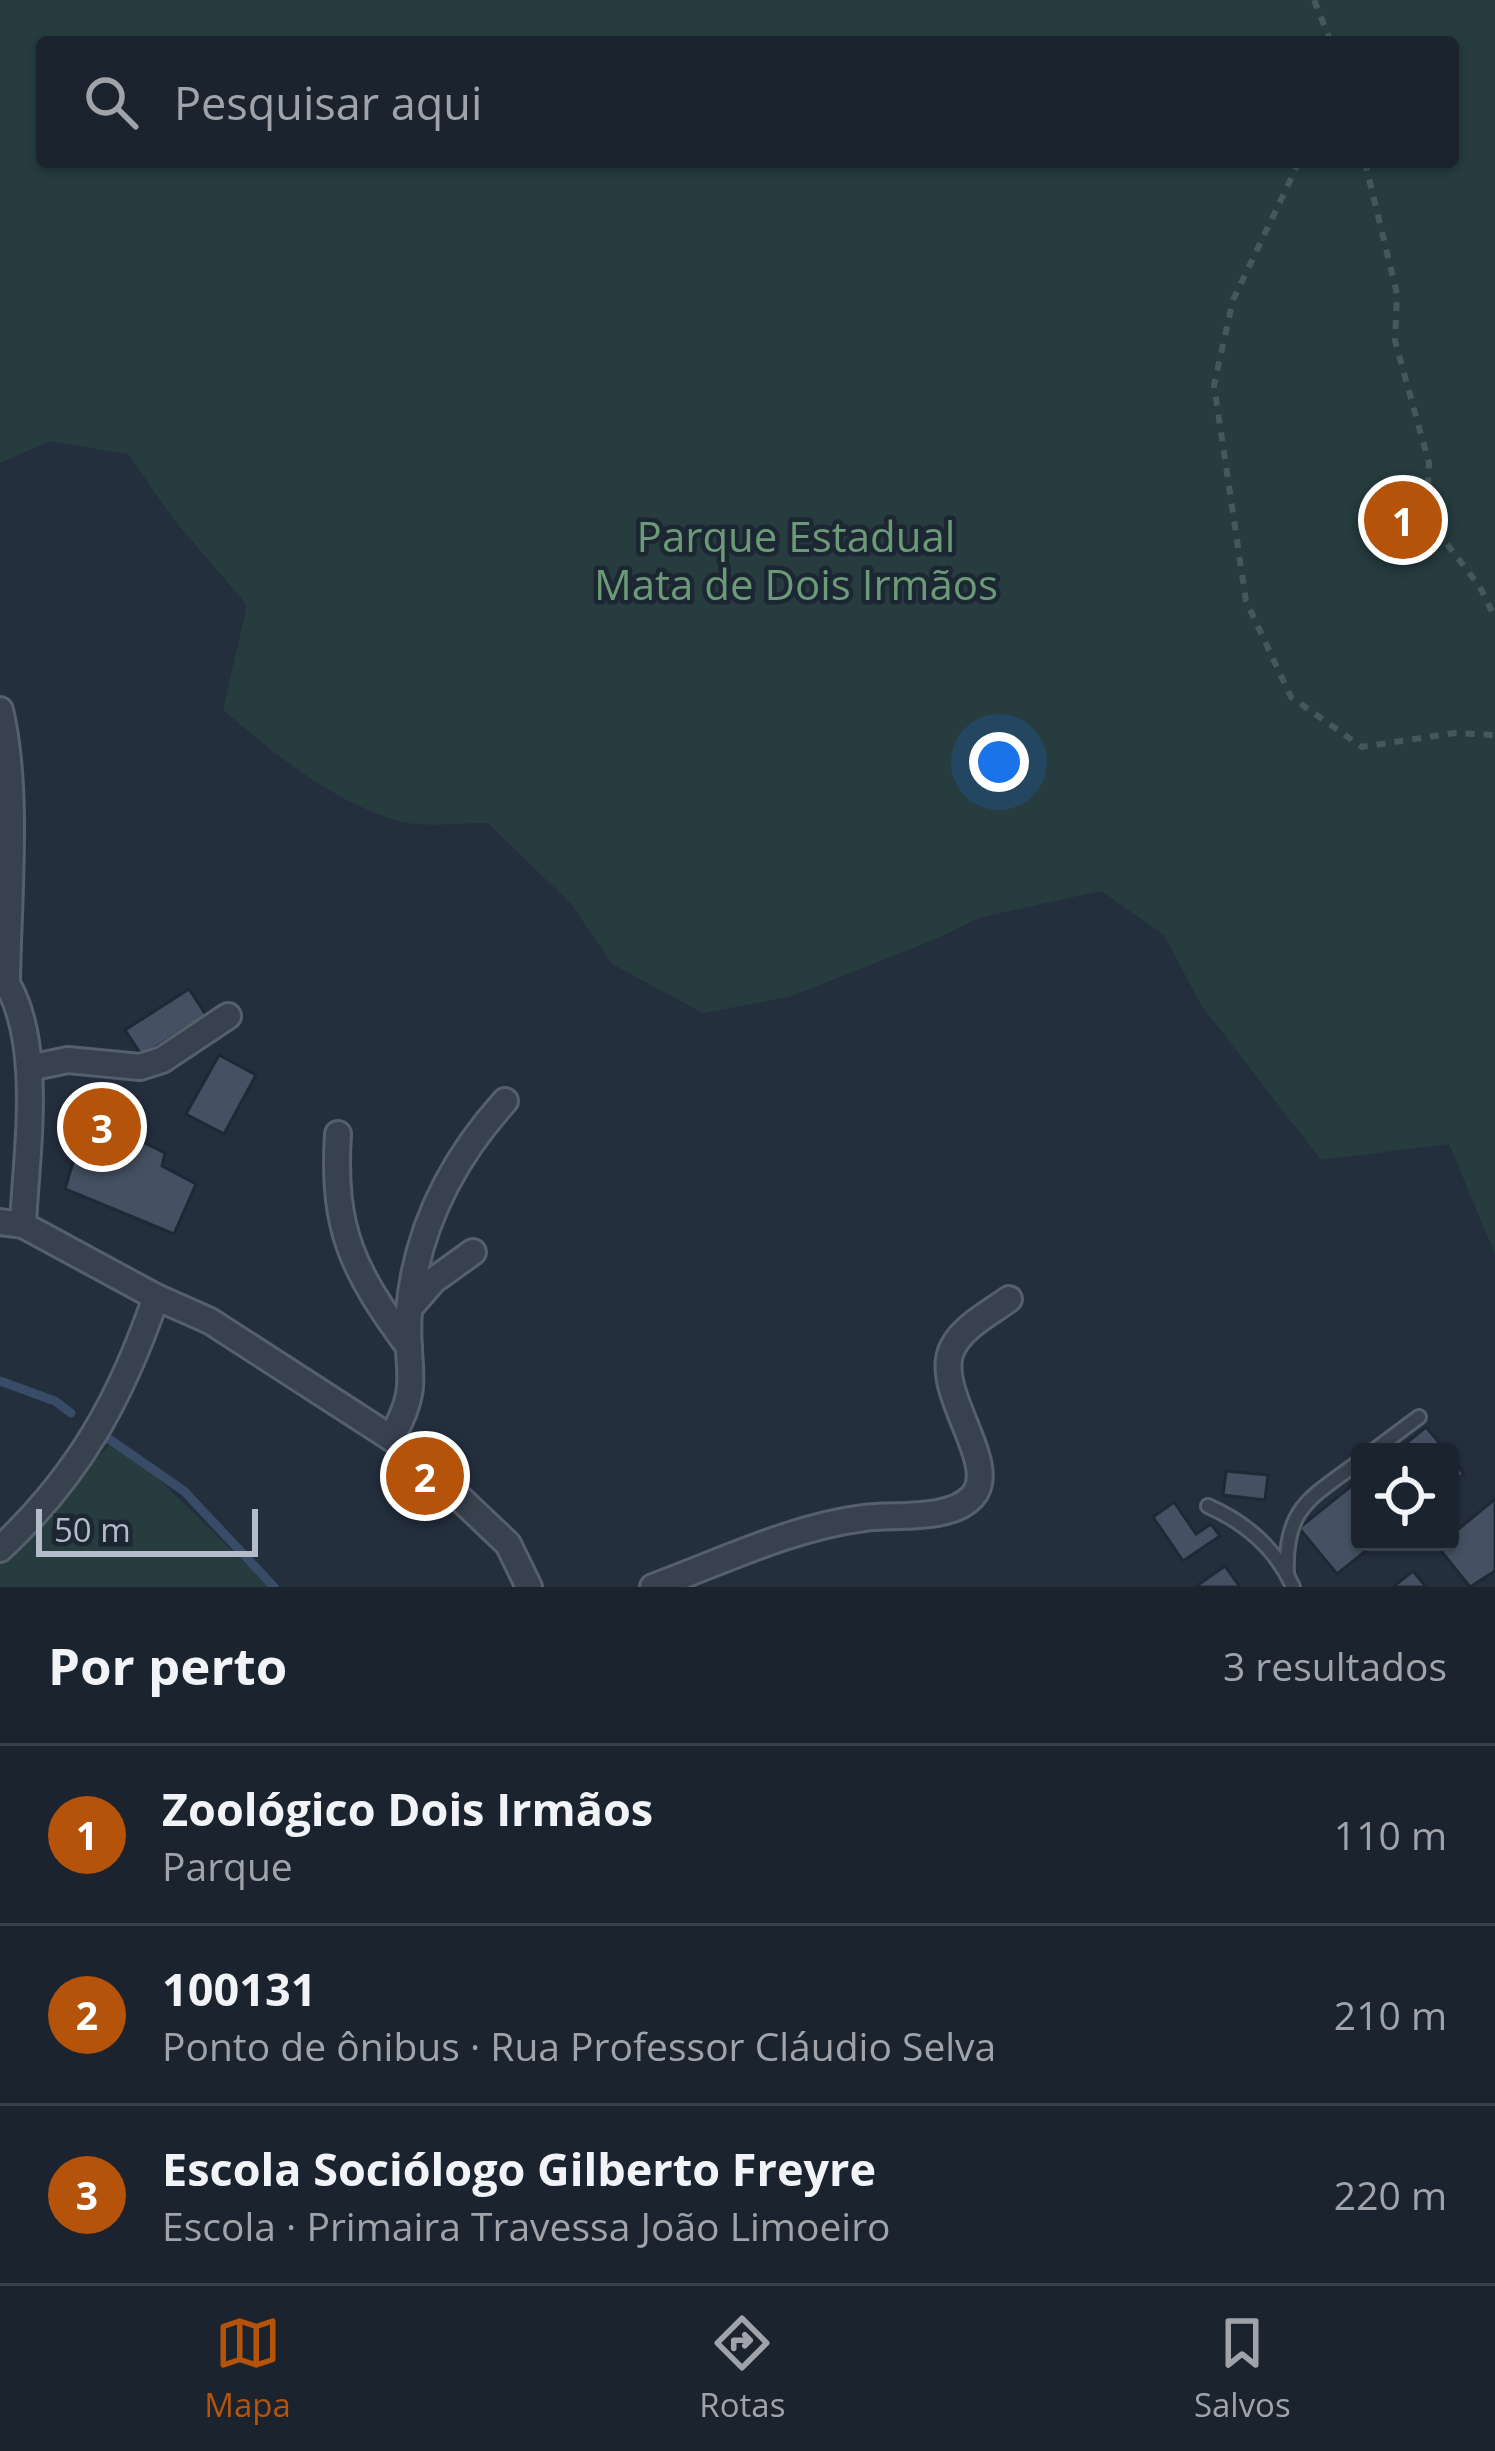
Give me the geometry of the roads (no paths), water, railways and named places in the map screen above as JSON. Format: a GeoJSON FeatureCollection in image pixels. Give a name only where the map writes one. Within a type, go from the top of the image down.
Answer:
{"type":"FeatureCollection","features":[{"type":"Feature","properties":{"kind":"street"},"geometry":{"type":"LineString","coordinates":[[0,710],[8,778],[3,978],[20,1023],[29,1068],[11,1224],[210,1321],[408,1449],[508,1544],[529,1587]]}},
{"type":"Feature","properties":{"kind":"street"},"geometry":{"type":"LineString","coordinates":[[29,1068],[68,1060],[140,1067],[162,1060],[228,1016]]}},
{"type":"Feature","properties":{"kind":"street"},"geometry":{"type":"LineString","coordinates":[[391,1438],[409,1408],[409,1310],[426,1234],[444,1183],[471,1139],[505,1102]]}},
{"type":"Feature","properties":{"kind":"street"},"geometry":{"type":"LineString","coordinates":[[338,1133],[335,1179],[341,1224],[356,1267],[409,1347]]}},
{"type":"Feature","properties":{"kind":"street"},"geometry":{"type":"LineString","coordinates":[[409,1310],[434,1280],[473,1252]]}},
{"type":"Feature","properties":{"kind":"street"},"geometry":{"type":"LineString","coordinates":[[0,1549],[56,1490],[91,1444],[118,1397],[156,1297]]}},
{"type":"Feature","properties":{"kind":"street"},"geometry":{"type":"LineString","coordinates":[[653,1587],[797,1534],[859,1518],[941,1510],[972,1497],[980,1469],[950,1380],[949,1355],[967,1330],[1009,1299]]}},
{"type":"Feature","properties":{"kind":"lane"},"geometry":{"type":"LineString","coordinates":[[1384,1443],[1419,1417]]}},
{"type":"Feature","properties":{"kind":"lane"},"geometry":{"type":"LineString","coordinates":[[1290,1580],[1286,1542],[1300,1510],[1351,1468]]}},
{"type":"Feature","properties":{"kind":"lane"},"geometry":{"type":"LineString","coordinates":[[1208,1506],[1250,1529],[1290,1580]]}},
{"type":"Feature","properties":{"kind":"waterway"},"geometry":{"type":"LineString","coordinates":[[0,1381],[55,1401],[71,1413]]}},
{"type":"Feature","properties":{"kind":"waterway"},"geometry":{"type":"LineString","coordinates":[[109,1439],[184,1491],[274,1587]]}},
{"type":"Feature","properties":{"kind":"place","name":"Zoológico Dois Irmãos"},"geometry":{"type":"Point","coordinates":[1403,520]}},
{"type":"Feature","properties":{"kind":"place","name":"Escola Sociólogo Gilberto Freyre"},"geometry":{"type":"Point","coordinates":[102,1127]}},
{"type":"Feature","properties":{"kind":"place","name":"100131"},"geometry":{"type":"Point","coordinates":[425,1476]}},
{"type":"Feature","properties":{"kind":"park label","name":"Parque Estadual Mata de Dois Irmãos"},"geometry":{"type":"Point","coordinates":[796,561]}}]}
